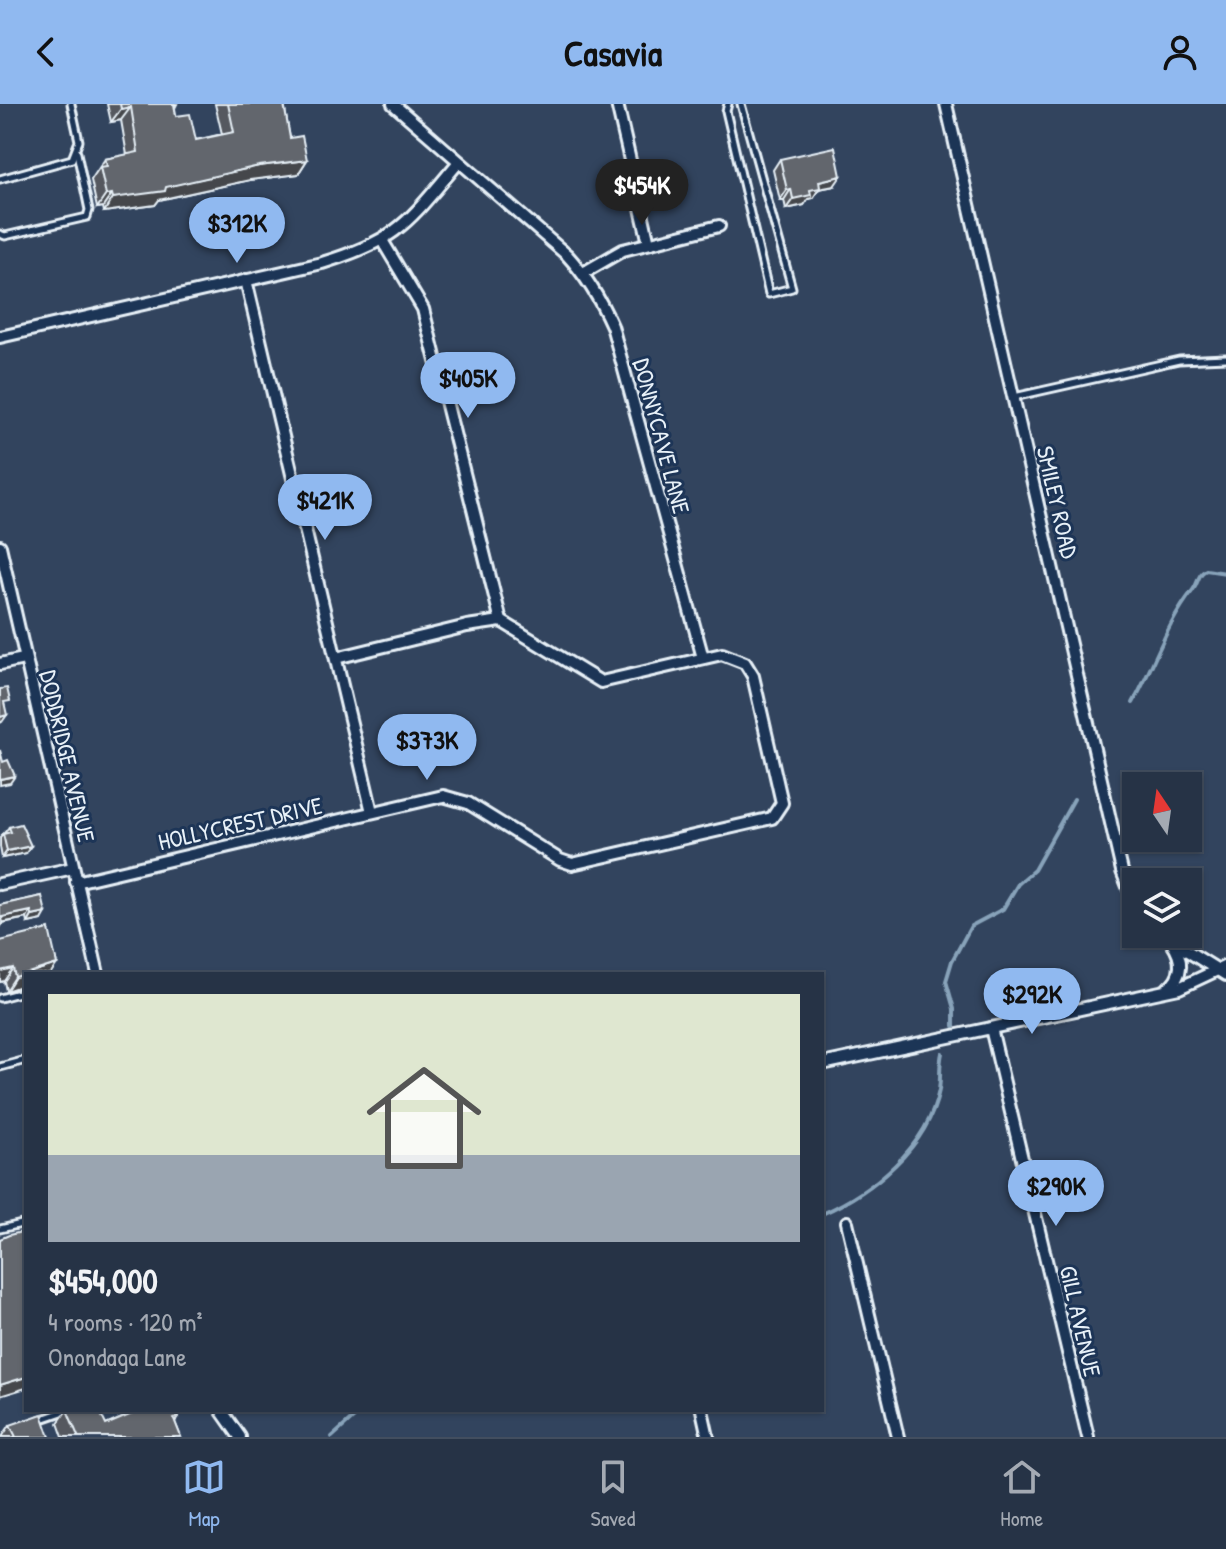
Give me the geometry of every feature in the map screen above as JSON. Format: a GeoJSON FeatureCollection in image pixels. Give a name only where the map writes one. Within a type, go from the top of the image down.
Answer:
{"type":"FeatureCollection","features":[{"type":"Feature","properties":{"kind":"street","name":"DONNYCAVE LANE"},"geometry":{"type":"LineString","coordinates":[[393,104],[583,273],[612,326],[703,658]]}},
{"type":"Feature","properties":{"kind":"street"},"geometry":{"type":"LineString","coordinates":[[617,104],[649,243]]}},
{"type":"Feature","properties":{"kind":"street","name":"SMILEY ROAD"},"geometry":{"type":"LineString","coordinates":[[946,104],[1122,871]]}},
{"type":"Feature","properties":{"kind":"street"},"geometry":{"type":"LineString","coordinates":[[0,337],[322,263],[383,242],[411,219],[458,163]]}},
{"type":"Feature","properties":{"kind":"street"},"geometry":{"type":"LineString","coordinates":[[583,273],[623,250],[719,226]]}},
{"type":"Feature","properties":{"kind":"street"},"geometry":{"type":"LineString","coordinates":[[383,242],[423,309],[501,621]]}},
{"type":"Feature","properties":{"kind":"street"},"geometry":{"type":"LineString","coordinates":[[246,280],[372,812]]}},
{"type":"Feature","properties":{"kind":"street","name":"DODDRIDGE AVENUE"},"geometry":{"type":"LineString","coordinates":[[0,546],[98,972]]}},
{"type":"Feature","properties":{"kind":"street"},"geometry":{"type":"LineString","coordinates":[[336,658],[467,626],[501,621],[601,682],[703,658]]}},
{"type":"Feature","properties":{"kind":"street","name":"HOLLYCREST DRIVE"},"geometry":{"type":"LineString","coordinates":[[76,882],[430,798],[456,798],[560,860],[572,864],[772,818],[782,803],[780,788],[753,676],[736,657],[722,654],[703,658]]}},
{"type":"Feature","properties":{"kind":"street"},"geometry":{"type":"LineString","coordinates":[[0,664],[24,659]]}},
{"type":"Feature","properties":{"kind":"street"},"geometry":{"type":"LineString","coordinates":[[0,884],[73,868]]}},
{"type":"Feature","properties":{"kind":"street"},"geometry":{"type":"LineString","coordinates":[[1166,990],[1177,981],[1181,970],[1176,948]]}},
{"type":"Feature","properties":{"kind":"street"},"geometry":{"type":"LineString","coordinates":[[1183,948],[1224,971]]}},
{"type":"Feature","properties":{"kind":"street"},"geometry":{"type":"LineString","coordinates":[[824,1064],[1166,990],[1224,971]]}},
{"type":"Feature","properties":{"kind":"street","name":"GILL AVENUE"},"geometry":{"type":"LineString","coordinates":[[991,1028],[1088,1437]]}},
{"type":"Feature","properties":{"kind":"street"},"geometry":{"type":"LineString","coordinates":[[847,1222],[898,1437]]}},
{"type":"Feature","properties":{"kind":"street"},"geometry":{"type":"LineString","coordinates":[[222,1412],[235,1435]]}},
{"type":"Feature","properties":{"kind":"street"},"geometry":{"type":"LineString","coordinates":[[702,1412],[708,1437]]}},
{"type":"Feature","properties":{"kind":"lane"},"geometry":{"type":"LineString","coordinates":[[0,234],[87,217],[89,210],[71,104]]}},
{"type":"Feature","properties":{"kind":"lane"},"geometry":{"type":"LineString","coordinates":[[728,104],[726,111],[769,294],[792,288],[741,104]]}},
{"type":"Feature","properties":{"kind":"lane"},"geometry":{"type":"LineString","coordinates":[[0,179],[64,163],[77,153]]}},
{"type":"Feature","properties":{"kind":"lane"},"geometry":{"type":"LineString","coordinates":[[1014,398],[1179,360],[1226,358]]}},
{"type":"Feature","properties":{"kind":"lane"},"geometry":{"type":"LineString","coordinates":[[0,998],[24,992]]}},
{"type":"Feature","properties":{"kind":"lane"},"geometry":{"type":"LineString","coordinates":[[0,1067],[24,1061]]}},
{"type":"Feature","properties":{"kind":"lane"},"geometry":{"type":"LineString","coordinates":[[0,1229],[24,1223]]}},
{"type":"Feature","properties":{"kind":"lane"},"geometry":{"type":"LineString","coordinates":[[30,1423],[62,1412]]}},
{"type":"Feature","properties":{"kind":"building"},"geometry":{"type":"Polygon","coordinates":[[[120,104],[174,104],[176,116],[190,114],[196,140],[234,132],[228,104],[284,104],[290,138],[302,136],[307,160],[259,166],[166,187],[165,191],[113,198],[112,194],[106,195],[100,167],[107,166],[105,159],[138,152],[131,107],[121,109],[120,104]]]}},
{"type":"Feature","properties":{"kind":"building"},"geometry":{"type":"Polygon","coordinates":[[[835,147],[841,176],[819,181],[820,188],[810,190],[811,195],[793,199],[791,189],[787,190],[780,159],[835,147]]]}},
{"type":"Feature","properties":{"kind":"building"},"geometry":{"type":"Polygon","coordinates":[[[7,688],[10,701],[4,702],[7,715],[0,717],[0,689],[7,688]]]}},
{"type":"Feature","properties":{"kind":"building"},"geometry":{"type":"Polygon","coordinates":[[[0,750],[3,762],[8,760],[15,776],[0,779],[0,750]]]}},
{"type":"Feature","properties":{"kind":"building"},"geometry":{"type":"Polygon","coordinates":[[[21,824],[31,846],[7,851],[3,834],[11,832],[9,827],[21,824]]]}},
{"type":"Feature","properties":{"kind":"building"},"geometry":{"type":"Polygon","coordinates":[[[42,896],[46,913],[32,916],[31,911],[2,917],[3,924],[0,925],[0,905],[42,896]]]}},
{"type":"Feature","properties":{"kind":"building"},"geometry":{"type":"Polygon","coordinates":[[[49,929],[57,964],[15,977],[13,968],[0,971],[0,941],[49,929]]]}},
{"type":"Feature","properties":{"kind":"building"},"geometry":{"type":"Polygon","coordinates":[[[24,1231],[24,1378],[0,1385],[0,1239],[24,1231]]]}},
{"type":"Feature","properties":{"kind":"building"},"geometry":{"type":"Polygon","coordinates":[[[68,1412],[100,1412],[106,1425],[137,1412],[176,1412],[179,1417],[174,1419],[181,1437],[77,1437],[68,1412]]]}},
{"type":"Feature","properties":{"kind":"building"},"geometry":{"type":"Polygon","coordinates":[[[42,1414],[50,1437],[16,1437],[10,1425],[42,1414]]]}},
{"type":"Feature","properties":{"kind":"waterway"},"geometry":{"type":"LineString","coordinates":[[1133,703],[1168,631],[1201,574],[1206,570],[1226,573]]}},
{"type":"Feature","properties":{"kind":"waterway"},"geometry":{"type":"LineString","coordinates":[[954,1026],[954,1009],[946,981],[952,961],[971,926],[1003,909],[1018,884],[1034,870],[1074,799]]}},
{"type":"Feature","properties":{"kind":"waterway"},"geometry":{"type":"LineString","coordinates":[[824,1213],[878,1180],[910,1148],[933,1111],[939,1090],[942,1053]]}},
{"type":"Feature","properties":{"kind":"waterway"},"geometry":{"type":"LineString","coordinates":[[332,1437],[360,1412]]}}]}
